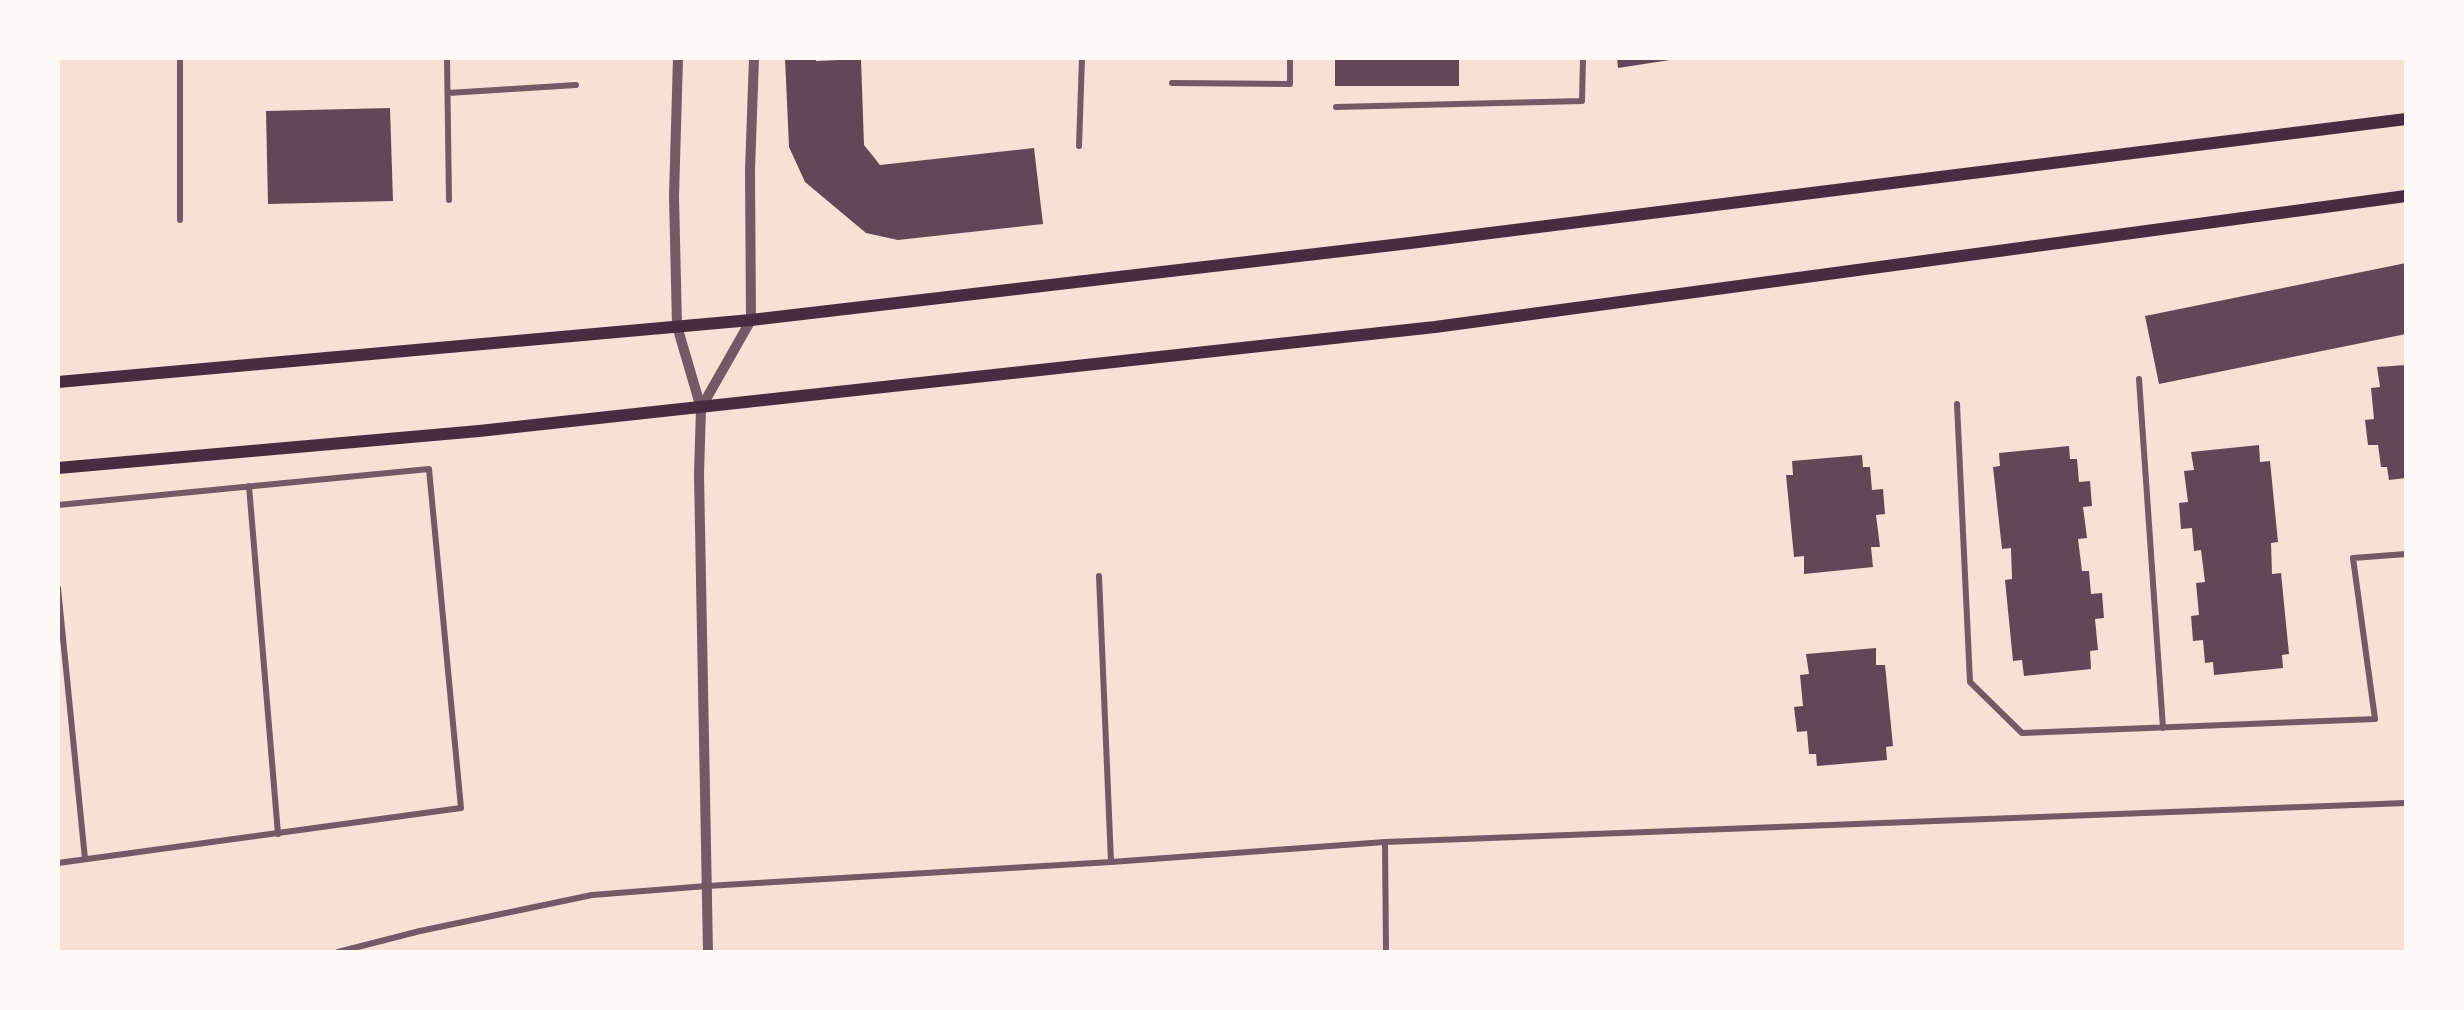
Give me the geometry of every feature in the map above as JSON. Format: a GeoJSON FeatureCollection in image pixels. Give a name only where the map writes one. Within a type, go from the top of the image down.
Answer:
{"type":"FeatureCollection","features":[{"type":"Feature","properties":{"kind":"main road"},"geometry":{"type":"LineString","coordinates":[[58,382],[751,320],[1410,243],[2406,119]]}},
{"type":"Feature","properties":{"kind":"main road"},"geometry":{"type":"LineString","coordinates":[[58,468],[479,431],[1435,327],[2406,196]]}},
{"type":"Feature","properties":{"kind":"street"},"geometry":{"type":"LineString","coordinates":[[180,58],[180,220]]}},
{"type":"Feature","properties":{"kind":"street"},"geometry":{"type":"LineString","coordinates":[[447,58],[449,200]]}},
{"type":"Feature","properties":{"kind":"street"},"geometry":{"type":"LineString","coordinates":[[678,58],[674,196],[677,326],[700,408],[699,474],[708,951]]}},
{"type":"Feature","properties":{"kind":"street"},"geometry":{"type":"LineString","coordinates":[[700,408],[751,320],[750,170],[754,58]]}},
{"type":"Feature","properties":{"kind":"street"},"geometry":{"type":"LineString","coordinates":[[1079,146],[1082,58]]}},
{"type":"Feature","properties":{"kind":"street"},"geometry":{"type":"LineString","coordinates":[[1172,83],[1290,84],[1290,58]]}},
{"type":"Feature","properties":{"kind":"street"},"geometry":{"type":"LineString","coordinates":[[1336,107],[1582,101],[1583,58]]}},
{"type":"Feature","properties":{"kind":"street"},"geometry":{"type":"LineString","coordinates":[[448,93],[576,85]]}},
{"type":"Feature","properties":{"kind":"street"},"geometry":{"type":"LineString","coordinates":[[2139,379],[2163,728]]}},
{"type":"Feature","properties":{"kind":"street"},"geometry":{"type":"LineString","coordinates":[[1957,404],[1970,682],[2022,733],[2375,719],[2354,558],[2406,554]]}},
{"type":"Feature","properties":{"kind":"street"},"geometry":{"type":"LineString","coordinates":[[58,504],[429,470],[461,808],[58,863]]}},
{"type":"Feature","properties":{"kind":"street"},"geometry":{"type":"LineString","coordinates":[[249,486],[278,834]]}},
{"type":"Feature","properties":{"kind":"street"},"geometry":{"type":"LineString","coordinates":[[1100,576],[1111,862]]}},
{"type":"Feature","properties":{"kind":"street"},"geometry":{"type":"LineString","coordinates":[[58,588],[85,860]]}},
{"type":"Feature","properties":{"kind":"street"},"geometry":{"type":"LineString","coordinates":[[338,951],[420,931],[592,895],[707,886],[1111,862],[1384,842],[2406,803]]}},
{"type":"Feature","properties":{"kind":"street"},"geometry":{"type":"LineString","coordinates":[[1384,842],[1386,951]]}},
{"type":"Feature","properties":{"kind":"building"},"geometry":{"type":"Polygon","coordinates":[[[785,58],[816,58],[816,61],[861,59],[864,145],[880,165],[1034,148],[1043,224],[898,240],[866,233],[805,182],[789,147],[785,58]]]}},
{"type":"Feature","properties":{"kind":"building"},"geometry":{"type":"Polygon","coordinates":[[[1335,58],[1459,58],[1459,86],[1335,86],[1335,58]]]}},
{"type":"Feature","properties":{"kind":"building"},"geometry":{"type":"Polygon","coordinates":[[[1617,58],[1670,58],[1670,60],[1618,68],[1617,58]]]}},
{"type":"Feature","properties":{"kind":"building"},"geometry":{"type":"Polygon","coordinates":[[[390,108],[393,201],[268,204],[266,111],[390,108]]]}},
{"type":"Feature","properties":{"kind":"building"},"geometry":{"type":"Polygon","coordinates":[[[2406,263],[2406,334],[2159,384],[2145,316],[2406,263]]]}},
{"type":"Feature","properties":{"kind":"building"},"geometry":{"type":"Polygon","coordinates":[[[2406,365],[2406,478],[2389,480],[2387,467],[2381,467],[2378,445],[2368,445],[2365,420],[2374,419],[2371,388],[2380,387],[2377,367],[2406,365]]]}},
{"type":"Feature","properties":{"kind":"building"},"geometry":{"type":"Polygon","coordinates":[[[2259,445],[2260,462],[2270,461],[2278,542],[2271,543],[2272,574],[2281,573],[2289,654],[2282,655],[2283,668],[2214,675],[2213,662],[2205,663],[2203,640],[2193,641],[2191,616],[2199,615],[2196,583],[2205,582],[2201,550],[2194,551],[2192,528],[2181,529],[2179,503],[2188,502],[2184,471],[2194,470],[2191,452],[2259,445]]]}},
{"type":"Feature","properties":{"kind":"building"},"geometry":{"type":"Polygon","coordinates":[[[2069,446],[2070,459],[2077,459],[2079,482],[2090,481],[2092,506],[2083,507],[2087,538],[2078,539],[2082,571],[2089,571],[2091,594],[2102,593],[2104,618],[2095,619],[2098,650],[2090,651],[2091,669],[2024,676],[2022,660],[2013,661],[2005,580],[2012,579],[2011,548],[2002,549],[1993,467],[2000,466],[1999,453],[2069,446]]]}},
{"type":"Feature","properties":{"kind":"building"},"geometry":{"type":"Polygon","coordinates":[[[1862,455],[1863,467],[1870,467],[1872,490],[1883,489],[1885,514],[1876,515],[1880,547],[1871,547],[1873,567],[1804,574],[1804,556],[1794,557],[1786,475],[1793,475],[1792,461],[1862,455]]]}},
{"type":"Feature","properties":{"kind":"building"},"geometry":{"type":"Polygon","coordinates":[[[1876,648],[1876,665],[1885,665],[1893,746],[1886,747],[1887,760],[1817,766],[1816,754],[1809,754],[1807,731],[1797,732],[1794,707],[1803,706],[1800,675],[1809,674],[1806,654],[1876,648]]]}}]}
